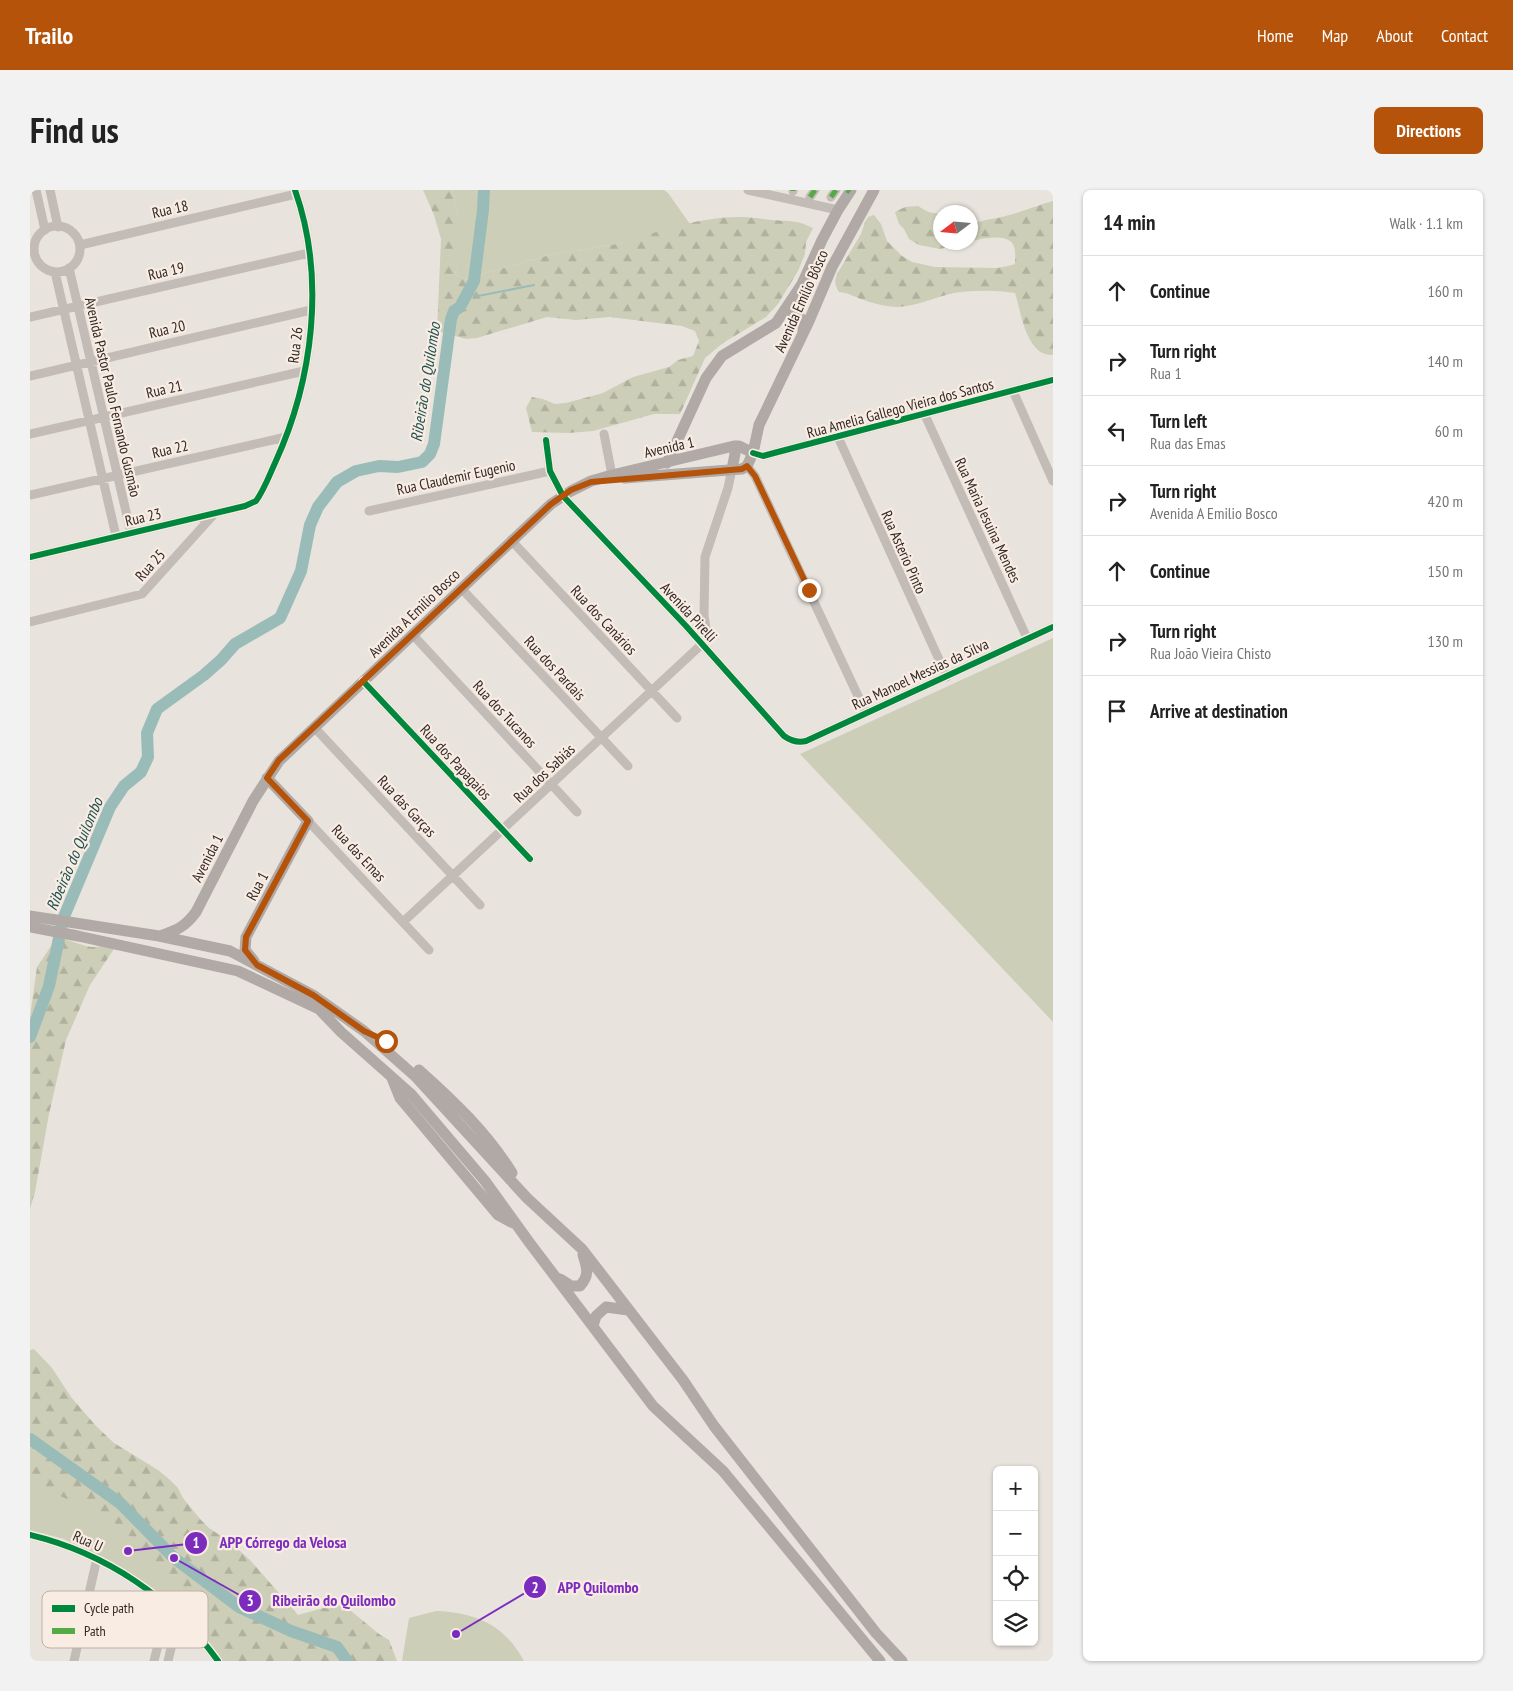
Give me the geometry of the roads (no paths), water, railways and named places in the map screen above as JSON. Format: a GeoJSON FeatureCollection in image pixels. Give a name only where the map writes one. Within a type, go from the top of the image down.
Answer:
{"type":"FeatureCollection","features":[{"type":"Feature","properties":{"kind":"main road","name":"Avenida Emílio Bôsco"},"geometry":{"type":"LineString","coordinates":[[667,463],[706,378],[722,356],[776,323],[802,284],[810,264],[838,210],[851,190]]}},
{"type":"Feature","properties":{"kind":"main road"},"geometry":{"type":"LineString","coordinates":[[851,190],[862,194],[873,190]]}},
{"type":"Feature","properties":{"kind":"main road","name":"Avenida Emílio Bôsco"},"geometry":{"type":"LineString","coordinates":[[747,466],[753,453],[759,425],[803,334],[830,270],[873,190]]}},
{"type":"Feature","properties":{"kind":"main road"},"geometry":{"type":"LineString","coordinates":[[783,313],[800,316],[804,324],[803,334]]}},
{"type":"Feature","properties":{"kind":"main road"},"geometry":{"type":"LineString","coordinates":[[732,469],[735,454],[734,446],[739,446],[753,453]]}},
{"type":"Feature","properties":{"kind":"main road","name":"Avenida 1"},"geometry":{"type":"LineString","coordinates":[[591,482],[612,475],[734,446]]}},
{"type":"Feature","properties":{"kind":"main road"},"geometry":{"type":"LineString","coordinates":[[591,482],[742,469],[747,466]]}},
{"type":"Feature","properties":{"kind":"main road","name":"Avenida A Emilio Bosco"},"geometry":{"type":"LineString","coordinates":[[267,778],[279,760],[413,635],[511,540],[551,504],[591,482]]}},
{"type":"Feature","properties":{"kind":"main road","name":"Avenida 1"},"geometry":{"type":"LineString","coordinates":[[159,936],[178,930],[188,923],[196,912],[253,801],[267,778]]}},
{"type":"Feature","properties":{"kind":"main road","name":"Rua das Emas"},"geometry":{"type":"LineString","coordinates":[[267,778],[308,821]]}},
{"type":"Feature","properties":{"kind":"main road","name":"Rua 1"},"geometry":{"type":"LineString","coordinates":[[257,965],[245,950],[246,937],[308,821]]}},
{"type":"Feature","properties":{"kind":"main road"},"geometry":{"type":"LineString","coordinates":[[30,916],[78,936],[238,970],[319,1009],[341,1032],[411,1094],[485,1181],[653,1406],[723,1471],[880,1661]]}},
{"type":"Feature","properties":{"kind":"main road"},"geometry":{"type":"LineString","coordinates":[[30,927],[80,924],[159,936],[230,951],[313,995],[364,1031],[416,1077],[527,1198],[582,1249],[683,1380],[714,1426],[876,1633],[902,1661]]}},
{"type":"Feature","properties":{"kind":"main road"},"geometry":{"type":"LineString","coordinates":[[556,1277],[572,1286],[580,1286],[586,1279],[587,1269],[582,1249]]}},
{"type":"Feature","properties":{"kind":"main road"},"geometry":{"type":"LineString","coordinates":[[593,1326],[596,1316],[606,1308],[628,1310]]}},
{"type":"Feature","properties":{"kind":"street"},"geometry":{"type":"LineString","coordinates":[[50,190],[58,227]]}},
{"type":"Feature","properties":{"kind":"street"},"geometry":{"type":"LineString","coordinates":[[748,190],[838,210]]}},
{"type":"Feature","properties":{"kind":"street"},"geometry":{"type":"LineString","coordinates":[[35,191],[45,230]]}},
{"type":"Feature","properties":{"kind":"street","name":"Rua 18"},"geometry":{"type":"LineString","coordinates":[[80,245],[296,192]]}},
{"type":"Feature","properties":{"kind":"street","name":"Rua 26"},"geometry":{"type":"LineString","coordinates":[[260,496],[286,437],[300,395],[310,331],[309,253],[305,224],[296,192]]}},
{"type":"Feature","properties":{"kind":"street"},"geometry":{"type":"LineString","coordinates":[[58,227],[71,230],[76,235],[80,245],[77,259],[69,268],[55,272],[48,270],[32,255],[37,238],[45,230],[58,227]]}},
{"type":"Feature","properties":{"kind":"street","name":"Rua 19"},"geometry":{"type":"LineString","coordinates":[[30,317],[309,253]]}},
{"type":"Feature","properties":{"kind":"street","name":"Avenida Pastor Paulo Fernando Gusmão"},"geometry":{"type":"LineString","coordinates":[[69,268],[131,533]]}},
{"type":"Feature","properties":{"kind":"street","name":"Avenida Pastor Paulo Fernando Gusmão"},"geometry":{"type":"LineString","coordinates":[[55,272],[116,536]]}},
{"type":"Feature","properties":{"kind":"street","name":"Rua 20"},"geometry":{"type":"LineString","coordinates":[[30,376],[311,310]]}},
{"type":"Feature","properties":{"kind":"street","name":"Rua 21"},"geometry":{"type":"LineString","coordinates":[[30,434],[304,371]]}},
{"type":"Feature","properties":{"kind":"street","name":"Rua Amelia Gallego Vieira dos Santos"},"geometry":{"type":"LineString","coordinates":[[753,453],[763,456],[1053,380]]}},
{"type":"Feature","properties":{"kind":"street"},"geometry":{"type":"LineString","coordinates":[[1013,391],[1053,481]]}},
{"type":"Feature","properties":{"kind":"street","name":"Rua Maria Jesuina Mendes"},"geometry":{"type":"LineString","coordinates":[[924,413],[1027,638]]}},
{"type":"Feature","properties":{"kind":"street"},"geometry":{"type":"LineString","coordinates":[[604,434],[612,475]]}},
{"type":"Feature","properties":{"kind":"street","name":"Rua 22"},"geometry":{"type":"LineString","coordinates":[[30,496],[286,437]]}},
{"type":"Feature","properties":{"kind":"street","name":"Rua Asterio Pinto"},"geometry":{"type":"LineString","coordinates":[[838,437],[947,677]]}},
{"type":"Feature","properties":{"kind":"street"},"geometry":{"type":"LineString","coordinates":[[546,440],[550,471]]}},
{"type":"Feature","properties":{"kind":"street"},"geometry":{"type":"LineString","coordinates":[[747,466],[755,476],[866,713]]}},
{"type":"Feature","properties":{"kind":"street"},"geometry":{"type":"LineString","coordinates":[[702,644],[707,634],[704,616],[705,557],[728,488],[732,469]]}},
{"type":"Feature","properties":{"kind":"street","name":"Avenida Pirelli"},"geometry":{"type":"LineString","coordinates":[[550,471],[563,496],[686,626],[784,736],[797,742]]}},
{"type":"Feature","properties":{"kind":"street","name":"Rua Claudemir Eugenio"},"geometry":{"type":"LineString","coordinates":[[369,511],[550,471]]}},
{"type":"Feature","properties":{"kind":"street","name":"Rua 23"},"geometry":{"type":"LineString","coordinates":[[30,557],[252,504],[260,496]]}},
{"type":"Feature","properties":{"kind":"street","name":"Rua 25"},"geometry":{"type":"LineString","coordinates":[[30,622],[142,594],[216,513]]}},
{"type":"Feature","properties":{"kind":"street","name":"Rua dos Canários"},"geometry":{"type":"LineString","coordinates":[[511,540],[676,718]]}},
{"type":"Feature","properties":{"kind":"street","name":"Rua dos Pardais"},"geometry":{"type":"LineString","coordinates":[[461,588],[628,766]]}},
{"type":"Feature","properties":{"kind":"street"},"geometry":{"type":"LineString","coordinates":[[686,626],[699,624],[704,616]]}},
{"type":"Feature","properties":{"kind":"street","name":"Rua Manoel Messias da Silva"},"geometry":{"type":"LineString","coordinates":[[797,742],[806,741],[1053,627]]}},
{"type":"Feature","properties":{"kind":"street","name":"Rua dos Tucanos"},"geometry":{"type":"LineString","coordinates":[[413,635],[577,812]]}},
{"type":"Feature","properties":{"kind":"street","name":"Rua dos Sabiás"},"geometry":{"type":"LineString","coordinates":[[403,922],[702,644]]}},
{"type":"Feature","properties":{"kind":"street","name":"Rua dos Papagaios"},"geometry":{"type":"LineString","coordinates":[[363,681],[530,859]]}},
{"type":"Feature","properties":{"kind":"street","name":"Rua das Garças"},"geometry":{"type":"LineString","coordinates":[[314,727],[480,905]]}},
{"type":"Feature","properties":{"kind":"street","name":"Rua das Emas"},"geometry":{"type":"LineString","coordinates":[[308,821],[429,950]]}},
{"type":"Feature","properties":{"kind":"street","name":"Rua U"},"geometry":{"type":"LineString","coordinates":[[30,1535],[58,1541],[97,1558],[129,1576],[149,1591]]}},
{"type":"Feature","properties":{"kind":"street"},"geometry":{"type":"LineString","coordinates":[[90,1591],[97,1558]]}},
{"type":"Feature","properties":{"kind":"street","name":"Rua U"},"geometry":{"type":"LineString","coordinates":[[208,1647],[218,1661]]}},
{"type":"Feature","properties":{"kind":"street"},"geometry":{"type":"LineString","coordinates":[[74,1661],[77,1648]]}},
{"type":"Feature","properties":{"kind":"street"},"geometry":{"type":"LineString","coordinates":[[154,1661],[157,1648]]}},
{"type":"Feature","properties":{"kind":"street"},"geometry":{"type":"LineString","coordinates":[[168,1661],[171,1648]]}},
{"type":"Feature","properties":{"kind":"waterway","name":"Ribeirão do Quilombo"},"geometry":{"type":"LineString","coordinates":[[30,1037],[49,986],[63,919],[110,807],[124,786],[141,772],[148,757],[147,733],[157,709],[204,675],[235,644],[280,618],[301,571],[310,525],[318,507],[337,482],[356,471],[379,466],[398,467],[422,462],[430,454],[434,444],[451,319],[454,311],[460,307],[474,281],[484,190]]}},
{"type":"Feature","properties":{"kind":"waterway"},"geometry":{"type":"LineString","coordinates":[[468,293],[478,296],[534,285]]}},
{"type":"Feature","properties":{"kind":"waterway","name":"Ribeirão do Quilombo"},"geometry":{"type":"LineString","coordinates":[[30,1439],[120,1503],[174,1558],[239,1607],[291,1631],[337,1647],[347,1661]]}},
{"type":"Feature","properties":{"kind":"place","name":"APP Córrego da Velosa"},"geometry":{"type":"Point","coordinates":[128,1551]}},
{"type":"Feature","properties":{"kind":"place","name":"Ribeirão do Quilombo"},"geometry":{"type":"Point","coordinates":[174,1558]}},
{"type":"Feature","properties":{"kind":"place","name":"APP Quilombo"},"geometry":{"type":"Point","coordinates":[456,1634]}}]}
